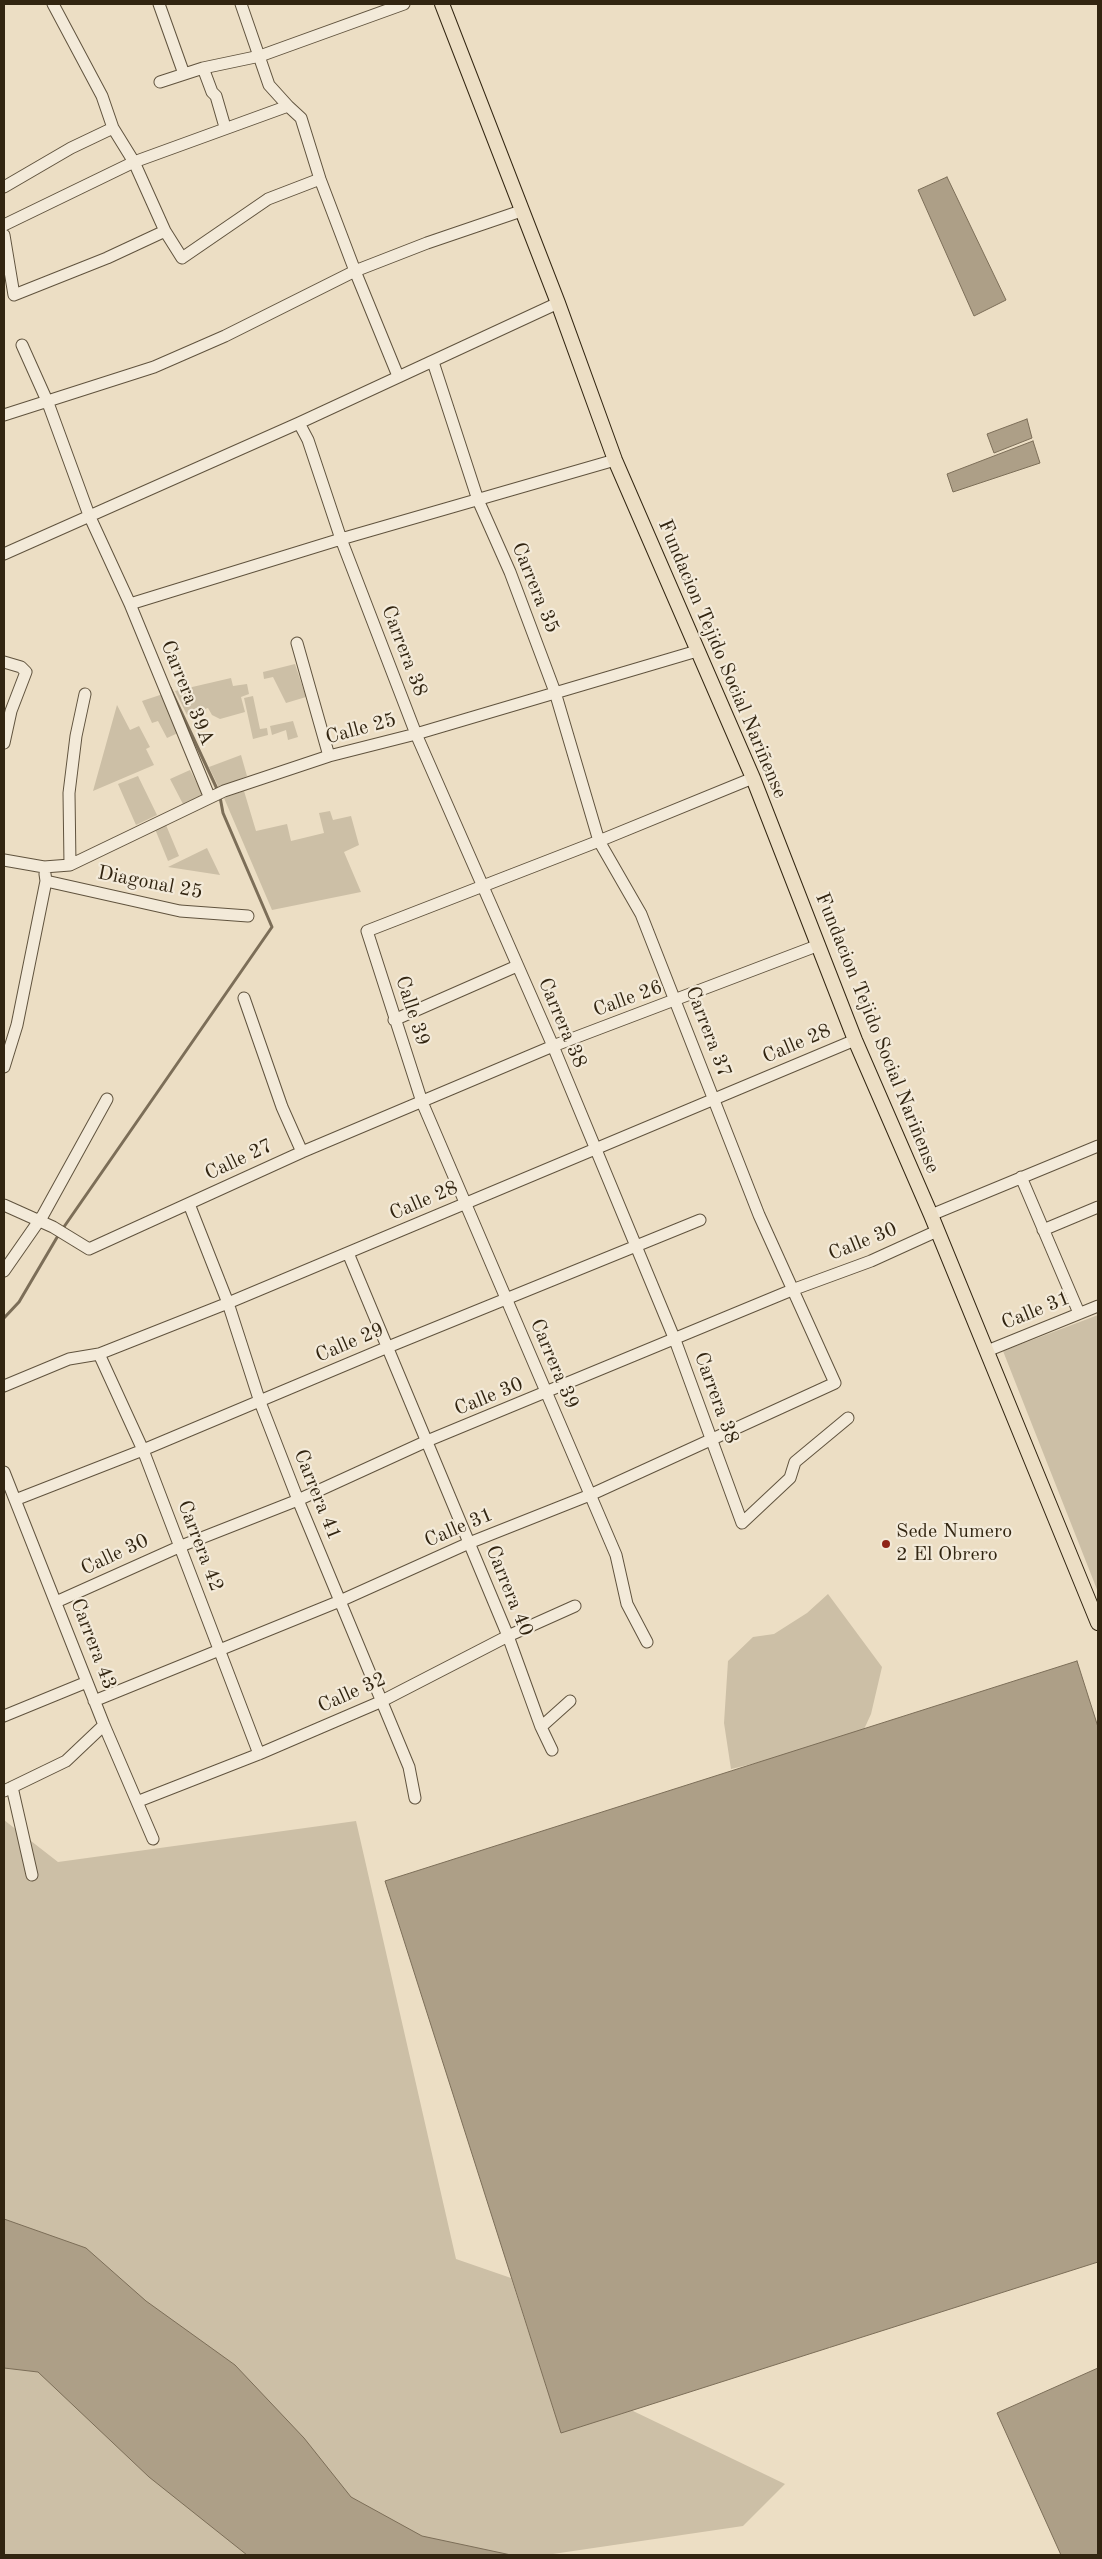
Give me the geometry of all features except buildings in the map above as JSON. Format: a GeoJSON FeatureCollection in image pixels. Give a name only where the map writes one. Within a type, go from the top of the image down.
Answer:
{"type":"FeatureCollection","features":[{"type":"Feature","properties":{"kind":"main road","name":"Fundacion Tejido Social Nariñense"},"geometry":{"type":"LineString","coordinates":[[442,4],[558,303],[615,460],[753,778],[819,945],[854,1040],[931,1215],[1098,1623]]}},
{"type":"Feature","properties":{"kind":"street"},"geometry":{"type":"LineString","coordinates":[[53,4],[102,96],[113,128],[134,162],[165,231],[182,258],[268,199],[320,179]]}},
{"type":"Feature","properties":{"kind":"street"},"geometry":{"type":"LineString","coordinates":[[159,4],[184,74]]}},
{"type":"Feature","properties":{"kind":"street"},"geometry":{"type":"LineString","coordinates":[[241,4],[269,85],[301,118],[320,179],[398,376]]}},
{"type":"Feature","properties":{"kind":"street"},"geometry":{"type":"LineString","coordinates":[[160,82],[203,68],[260,56],[404,4]]}},
{"type":"Feature","properties":{"kind":"street"},"geometry":{"type":"LineString","coordinates":[[203,68],[212,92],[216,96],[226,127]]}},
{"type":"Feature","properties":{"kind":"street"},"geometry":{"type":"LineString","coordinates":[[4,225],[134,162],[288,106]]}},
{"type":"Feature","properties":{"kind":"street"},"geometry":{"type":"LineString","coordinates":[[4,187],[71,148],[113,128]]}},
{"type":"Feature","properties":{"kind":"street"},"geometry":{"type":"LineString","coordinates":[[4,416],[154,368],[225,336],[355,271],[427,243],[521,211]]}},
{"type":"Feature","properties":{"kind":"street"},"geometry":{"type":"LineString","coordinates":[[4,235],[6,263],[14,295],[107,258],[165,231]]}},
{"type":"Feature","properties":{"kind":"street"},"geometry":{"type":"LineString","coordinates":[[4,554],[88,515],[299,423],[558,303]]}},
{"type":"Feature","properties":{"kind":"street","name":"Carrera 39A"},"geometry":{"type":"LineString","coordinates":[[22,345],[48,403],[88,515],[216,794]]}},
{"type":"Feature","properties":{"kind":"street","name":"Carrera 35"},"geometry":{"type":"LineString","coordinates":[[433,362],[478,500],[510,572],[555,692]]}},
{"type":"Feature","properties":{"kind":"street","name":"Carrera 38"},"geometry":{"type":"LineString","coordinates":[[299,423],[308,440],[341,539],[416,734],[484,885],[553,1046],[594,1149],[675,1340],[710,1440],[727,1476],[742,1523],[790,1478],[795,1462],[848,1418]]}},
{"type":"Feature","properties":{"kind":"street"},"geometry":{"type":"LineString","coordinates":[[130,604],[341,539],[615,460]]}},
{"type":"Feature","properties":{"kind":"street"},"geometry":{"type":"LineString","coordinates":[[297,643],[329,756]]}},
{"type":"Feature","properties":{"kind":"street","name":"Calle 25"},"geometry":{"type":"LineString","coordinates":[[44,867],[70,865],[216,794],[329,756],[416,734],[697,651]]}},
{"type":"Feature","properties":{"kind":"street"},"geometry":{"type":"LineString","coordinates":[[4,662],[21,667],[26,672],[11,711],[4,743]]}},
{"type":"Feature","properties":{"kind":"street","name":"Carrera 37"},"geometry":{"type":"LineString","coordinates":[[555,692],[600,841],[641,914],[677,1001],[759,1215],[835,1383]]}},
{"type":"Feature","properties":{"kind":"street"},"geometry":{"type":"LineString","coordinates":[[70,865],[69,793],[76,736],[85,694]]}},
{"type":"Feature","properties":{"kind":"street"},"geometry":{"type":"LineString","coordinates":[[484,885],[600,841],[753,778]]}},
{"type":"Feature","properties":{"kind":"street"},"geometry":{"type":"LineString","coordinates":[[4,860],[44,867],[46,882],[17,1025],[4,1067]]}},
{"type":"Feature","properties":{"kind":"street","name":"Diagonal 25"},"geometry":{"type":"LineString","coordinates":[[46,882],[59,882],[180,911],[248,916]]}},
{"type":"Feature","properties":{"kind":"street","name":"Calle 39"},"geometry":{"type":"LineString","coordinates":[[422,1102],[394,1020],[367,931],[484,885]]}},
{"type":"Feature","properties":{"kind":"street","name":"Calle 26"},"geometry":{"type":"LineString","coordinates":[[422,1102],[553,1046],[677,1001],[819,945]]}},
{"type":"Feature","properties":{"kind":"street"},"geometry":{"type":"LineString","coordinates":[[394,1020],[518,966]]}},
{"type":"Feature","properties":{"kind":"street"},"geometry":{"type":"LineString","coordinates":[[244,998],[282,1106],[302,1152]]}},
{"type":"Feature","properties":{"kind":"street","name":"Calle 28"},"geometry":{"type":"LineString","coordinates":[[4,1386],[69,1359],[99,1354],[228,1303],[854,1040]]}},
{"type":"Feature","properties":{"kind":"street"},"geometry":{"type":"LineString","coordinates":[[4,1271],[38,1221],[107,1099]]}},
{"type":"Feature","properties":{"kind":"street","name":"Calle 27"},"geometry":{"type":"LineString","coordinates":[[38,1221],[53,1227],[89,1249],[302,1152],[422,1102]]}},
{"type":"Feature","properties":{"kind":"street","name":"Carrera 39"},"geometry":{"type":"LineString","coordinates":[[422,1102],[467,1202],[506,1300],[616,1555],[627,1604],[647,1642]]}},
{"type":"Feature","properties":{"kind":"street"},"geometry":{"type":"LineString","coordinates":[[931,1215],[1021,1177],[1097,1151]]}},
{"type":"Feature","properties":{"kind":"street"},"geometry":{"type":"LineString","coordinates":[[1021,1177],[1079,1313]]}},
{"type":"Feature","properties":{"kind":"street","name":"Carrera 41"},"geometry":{"type":"LineString","coordinates":[[189,1204],[228,1303],[260,1402],[298,1500],[380,1702],[409,1767],[415,1798]]}},
{"type":"Feature","properties":{"kind":"street"},"geometry":{"type":"LineString","coordinates":[[4,1205],[38,1221]]}},
{"type":"Feature","properties":{"kind":"street"},"geometry":{"type":"LineString","coordinates":[[1043,1230],[1098,1207]]}},
{"type":"Feature","properties":{"kind":"street","name":"Calle 29"},"geometry":{"type":"LineString","coordinates":[[15,1500],[143,1450],[388,1347],[700,1220]]}},
{"type":"Feature","properties":{"kind":"street","name":"Calle 30"},"geometry":{"type":"LineString","coordinates":[[56,1602],[181,1546],[298,1500],[427,1441],[546,1394],[792,1290],[871,1261],[937,1231]]}},
{"type":"Feature","properties":{"kind":"street","name":"Carrera 40"},"geometry":{"type":"LineString","coordinates":[[348,1253],[508,1636],[541,1727],[552,1750]]}},
{"type":"Feature","properties":{"kind":"street","name":"Calle 31"},"geometry":{"type":"LineString","coordinates":[[987,1351],[1098,1306]]}},
{"type":"Feature","properties":{"kind":"street","name":"Carrera 42"},"geometry":{"type":"LineString","coordinates":[[99,1354],[143,1450],[259,1754]]}},
{"type":"Feature","properties":{"kind":"street","name":"Calle 31"},"geometry":{"type":"LineString","coordinates":[[94,1701],[340,1601],[469,1542],[590,1495],[835,1383]]}},
{"type":"Feature","properties":{"kind":"street","name":"Carrera 43"},"geometry":{"type":"LineString","coordinates":[[4,1472],[94,1701],[153,1839]]}},
{"type":"Feature","properties":{"kind":"street","name":"Calle 32"},"geometry":{"type":"LineString","coordinates":[[138,1802],[259,1754],[380,1702],[508,1636],[575,1606]]}},
{"type":"Feature","properties":{"kind":"street"},"geometry":{"type":"LineString","coordinates":[[4,1716],[87,1682]]}},
{"type":"Feature","properties":{"kind":"street"},"geometry":{"type":"LineString","coordinates":[[541,1727],[570,1701]]}},
{"type":"Feature","properties":{"kind":"street"},"geometry":{"type":"LineString","coordinates":[[32,1875],[29,1853],[8,1789],[66,1761],[104,1725]]}},
{"type":"Feature","properties":{"kind":"shaded area"},"geometry":{"type":"Polygon","coordinates":[[[947,177],[1006,300],[974,316],[918,190],[947,177]]]}},
{"type":"Feature","properties":{"kind":"shaded area"},"geometry":{"type":"Polygon","coordinates":[[[1027,419],[1032,438],[994,453],[987,434],[1027,419]]]}},
{"type":"Feature","properties":{"kind":"shaded area"},"geometry":{"type":"Polygon","coordinates":[[[1033,441],[1040,463],[953,492],[947,474],[1033,441]]]}},
{"type":"Feature","properties":{"kind":"shaded area"},"geometry":{"type":"Polygon","coordinates":[[[295,664],[306,697],[286,703],[273,677],[264,679],[263,672],[295,664]]]}},
{"type":"Feature","properties":{"kind":"shaded area"},"geometry":{"type":"Polygon","coordinates":[[[231,678],[233,686],[247,684],[249,694],[241,697],[245,712],[220,719],[212,715],[208,708],[187,715],[175,691],[231,678]]]}},
{"type":"Feature","properties":{"kind":"shaded area"},"geometry":{"type":"Polygon","coordinates":[[[163,694],[178,733],[167,738],[158,721],[152,723],[142,701],[163,694]]]}},
{"type":"Feature","properties":{"kind":"shaded area"},"geometry":{"type":"Polygon","coordinates":[[[253,696],[260,729],[267,728],[268,735],[253,739],[244,698],[253,696]]]}},
{"type":"Feature","properties":{"kind":"shaded area"},"geometry":{"type":"Polygon","coordinates":[[[117,705],[130,730],[139,726],[150,747],[146,749],[154,765],[93,791],[117,705]]]}},
{"type":"Feature","properties":{"kind":"shaded area"},"geometry":{"type":"Polygon","coordinates":[[[293,721],[298,737],[288,740],[286,730],[272,735],[270,726],[293,721]]]}},
{"type":"Feature","properties":{"kind":"shaded area"},"geometry":{"type":"Polygon","coordinates":[[[241,755],[247,776],[219,788],[209,767],[241,755]]]}},
{"type":"Feature","properties":{"kind":"shaded area"},"geometry":{"type":"Polygon","coordinates":[[[190,770],[203,795],[183,804],[170,779],[190,770]]]}},
{"type":"Feature","properties":{"kind":"shaded area"},"geometry":{"type":"Polygon","coordinates":[[[138,776],[157,815],[136,825],[118,784],[138,776]]]}},
{"type":"Feature","properties":{"kind":"shaded area"},"geometry":{"type":"Polygon","coordinates":[[[244,791],[256,831],[287,824],[291,841],[324,833],[319,813],[330,811],[333,820],[351,816],[359,845],[344,852],[361,892],[272,910],[224,798],[244,791]]]}},
{"type":"Feature","properties":{"kind":"shaded area"},"geometry":{"type":"Polygon","coordinates":[[[166,825],[179,856],[168,861],[155,829],[166,825]]]}},
{"type":"Feature","properties":{"kind":"shaded area"},"geometry":{"type":"Polygon","coordinates":[[[207,848],[220,875],[168,867],[207,848]]]}},
{"type":"Feature","properties":{"kind":"shaded area"},"geometry":{"type":"Polygon","coordinates":[[[1098,1315],[1098,1592],[1003,1351],[1098,1315]]]}},
{"type":"Feature","properties":{"kind":"shaded area"},"geometry":{"type":"Polygon","coordinates":[[[828,1594],[882,1667],[871,1714],[860,1738],[731,1769],[724,1723],[728,1661],[753,1637],[774,1634],[807,1613],[828,1594]]]}},
{"type":"Feature","properties":{"kind":"shaded area"},"geometry":{"type":"Polygon","coordinates":[[[1077,1661],[1098,1727],[1098,2262],[561,2433],[385,1881],[1077,1661]]]}},
{"type":"Feature","properties":{"kind":"shaded area"},"geometry":{"type":"Polygon","coordinates":[[[4,1820],[58,1862],[356,1821],[456,2259],[511,2278],[561,2432],[631,2410],[785,2484],[743,2526],[546,2555],[4,2555],[4,1820]]]}},
{"type":"Feature","properties":{"kind":"shaded area"},"geometry":{"type":"Polygon","coordinates":[[[4,2219],[86,2248],[146,2301],[235,2365],[304,2438],[351,2497],[422,2536],[511,2555],[247,2555],[149,2477],[38,2372],[4,2368],[4,2219]]]}},
{"type":"Feature","properties":{"kind":"shaded area"},"geometry":{"type":"Polygon","coordinates":[[[1098,2368],[1098,2555],[1061,2555],[997,2413],[1098,2368]]]}},
{"type":"Feature","properties":{"kind":"waterway"},"geometry":{"type":"LineString","coordinates":[[170,688],[218,791]]}},
{"type":"Feature","properties":{"kind":"waterway"},"geometry":{"type":"LineString","coordinates":[[4,1318],[19,1302],[59,1234],[272,927],[223,813],[220,797]]}},
{"type":"Feature","properties":{"kind":"place","name":"Sede Numero 2 El Obrero"},"geometry":{"type":"Point","coordinates":[886,1544]}}]}
